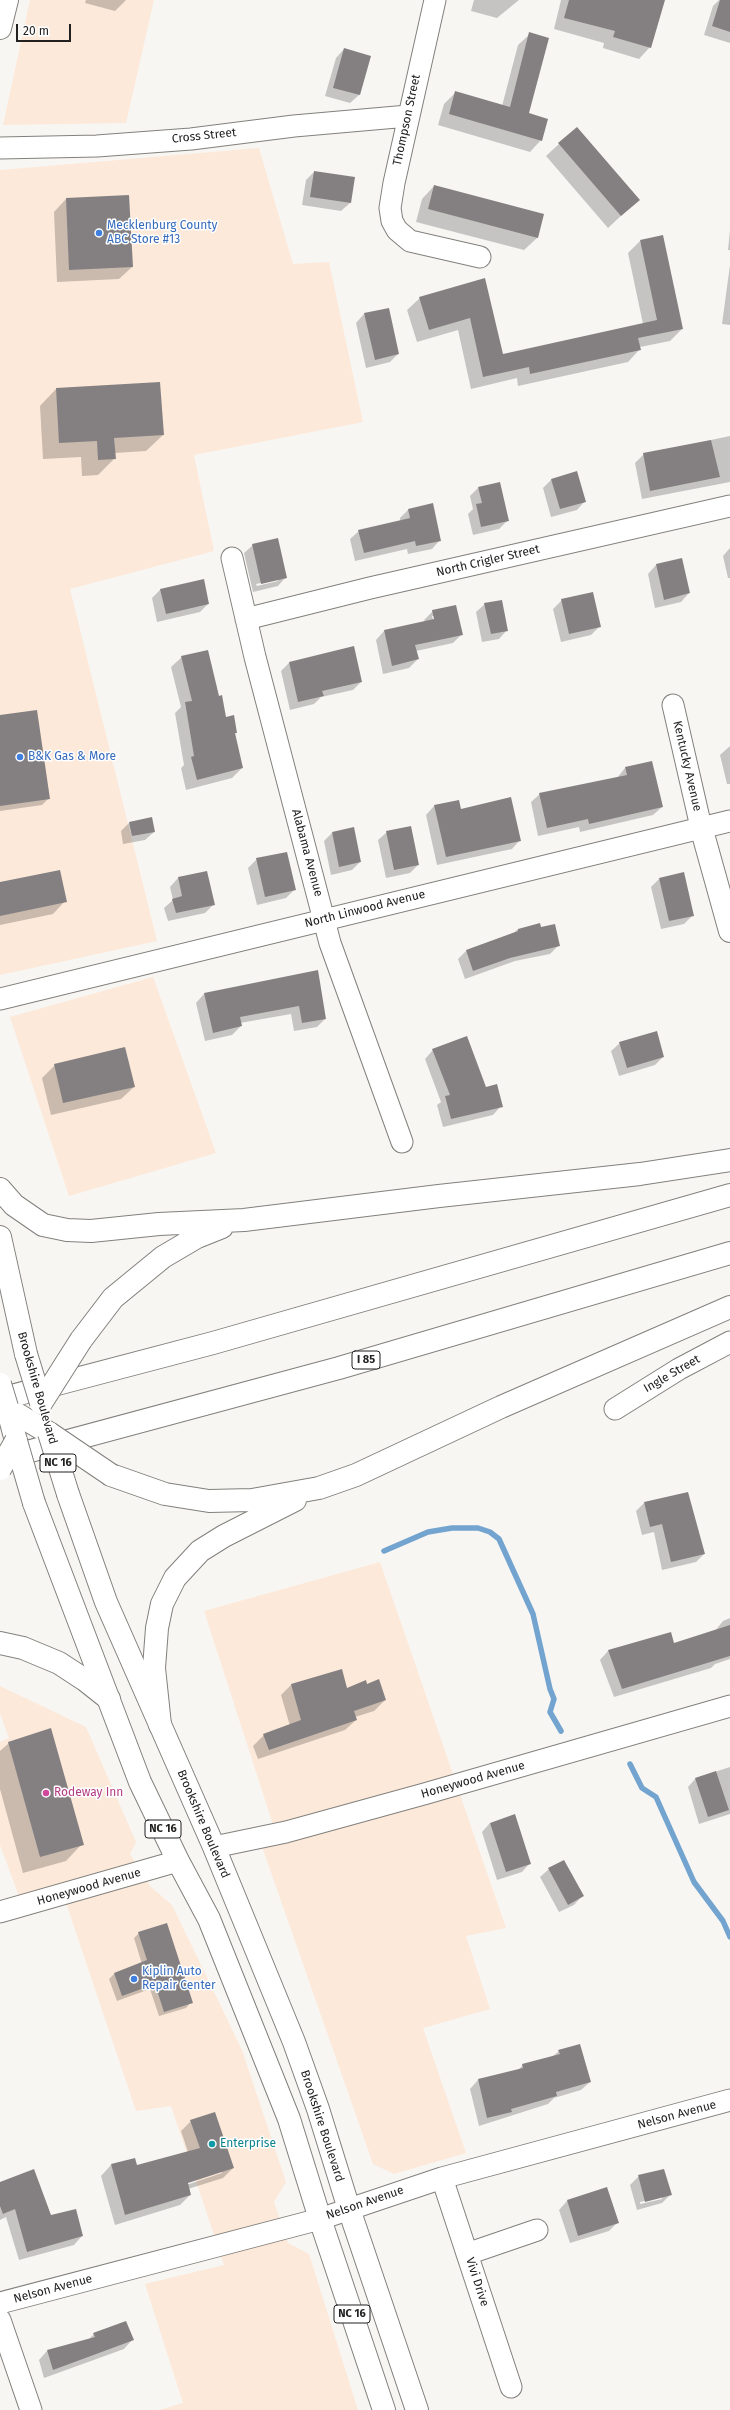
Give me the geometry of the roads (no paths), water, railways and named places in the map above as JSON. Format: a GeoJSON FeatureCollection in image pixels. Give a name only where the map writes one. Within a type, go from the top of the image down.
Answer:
{"type":"FeatureCollection","features":[{"type":"Feature","properties":{"kind":"main road"},"geometry":{"type":"LineString","coordinates":[[0,28],[7,0]]}},
{"type":"Feature","properties":{"kind":"main road"},"geometry":{"type":"LineString","coordinates":[[701,827],[730,931]]}},
{"type":"Feature","properties":{"kind":"main road"},"geometry":{"type":"LineString","coordinates":[[0,1189],[14,1205],[33,1220],[67,1230],[244,1220],[439,1196],[640,1174],[730,1160]]}},
{"type":"Feature","properties":{"kind":"main road"},"geometry":{"type":"LineString","coordinates":[[2,1403],[730,1195]]}},
{"type":"Feature","properties":{"kind":"main road"},"geometry":{"type":"LineString","coordinates":[[0,1469],[16,1441],[81,1340],[113,1298],[163,1257],[197,1236],[244,1220]]}},
{"type":"Feature","properties":{"kind":"main road","name":"Brookshire Boulevard"},"geometry":{"type":"LineString","coordinates":[[0,1236],[26,1354],[35,1411],[49,1433],[68,1494],[106,1602],[214,1847],[294,2042],[318,2109],[349,2209],[417,2410]]}},
{"type":"Feature","properties":{"kind":"main road","name":"I 85"},"geometry":{"type":"LineString","coordinates":[[0,1459],[339,1368],[730,1253]]}},
{"type":"Feature","properties":{"kind":"main road"},"geometry":{"type":"LineString","coordinates":[[160,1725],[154,1668],[157,1628],[162,1604],[175,1578],[195,1556],[224,1536],[319,1488],[356,1475],[502,1407],[730,1307]]}},
{"type":"Feature","properties":{"kind":"main road","name":"NC 16"},"geometry":{"type":"LineString","coordinates":[[0,1384],[2,1403],[16,1441],[34,1503],[140,1782],[178,1861],[209,1919],[289,2119],[320,2219],[384,2410]]}},
{"type":"Feature","properties":{"kind":"main road"},"geometry":{"type":"LineString","coordinates":[[2,1403],[35,1411]]}},
{"type":"Feature","properties":{"kind":"main road"},"geometry":{"type":"LineString","coordinates":[[49,1433],[112,1475],[165,1494],[209,1501],[252,1500],[319,1488]]}},
{"type":"Feature","properties":{"kind":"main road"},"geometry":{"type":"LineString","coordinates":[[0,1644],[23,1648],[58,1663],[85,1680],[109,1699]]}},
{"type":"Feature","properties":{"kind":"street","name":"Thompson Street"},"geometry":{"type":"LineString","coordinates":[[435,0],[408,116],[390,208],[392,222],[404,238],[410,241],[480,258]]}},
{"type":"Feature","properties":{"kind":"street","name":"Cross Street"},"geometry":{"type":"LineString","coordinates":[[0,148],[97,146],[191,139],[294,126],[408,116]]}},
{"type":"Feature","properties":{"kind":"street","name":"North Crigler Street"},"geometry":{"type":"LineString","coordinates":[[246,619],[370,588],[730,506]]}},
{"type":"Feature","properties":{"kind":"street","name":"Alabama Avenue"},"geometry":{"type":"LineString","coordinates":[[232,558],[246,619],[333,950],[402,1142]]}},
{"type":"Feature","properties":{"kind":"street","name":"Kentucky Avenue"},"geometry":{"type":"LineString","coordinates":[[673,705],[701,827]]}},
{"type":"Feature","properties":{"kind":"street","name":"North Linwood Avenue"},"geometry":{"type":"LineString","coordinates":[[0,999],[324,918],[730,821]]}},
{"type":"Feature","properties":{"kind":"street","name":"Ingle Street"},"geometry":{"type":"LineString","coordinates":[[615,1409],[679,1368],[730,1342]]}},
{"type":"Feature","properties":{"kind":"street","name":"Honeywood Avenue"},"geometry":{"type":"LineString","coordinates":[[214,1847],[286,1832],[730,1706]]}},
{"type":"Feature","properties":{"kind":"street","name":"Honeywood Avenue"},"geometry":{"type":"LineString","coordinates":[[0,1912],[178,1861]]}},
{"type":"Feature","properties":{"kind":"street","name":"Nelson Avenue"},"geometry":{"type":"LineString","coordinates":[[0,2304],[320,2219],[442,2178],[730,2100]]}},
{"type":"Feature","properties":{"kind":"street","name":"Vivi Drive"},"geometry":{"type":"LineString","coordinates":[[442,2178],[511,2387]]}},
{"type":"Feature","properties":{"kind":"street"},"geometry":{"type":"LineString","coordinates":[[467,2254],[537,2230]]}},
{"type":"Feature","properties":{"kind":"street"},"geometry":{"type":"LineString","coordinates":[[0,2320],[31,2410]]}},
{"type":"Feature","properties":{"kind":"waterway"},"geometry":{"type":"LineString","coordinates":[[384,1551],[428,1532],[452,1528],[478,1528],[490,1532],[499,1539],[533,1614],[550,1689],[554,1699],[550,1712],[561,1731]]}},
{"type":"Feature","properties":{"kind":"waterway"},"geometry":{"type":"LineString","coordinates":[[630,1764],[642,1788],[656,1797],[694,1882],[723,1921],[730,1937]]}},
{"type":"Feature","properties":{"kind":"place","name":"Mecklenburg County ABC Store #13"},"geometry":{"type":"Point","coordinates":[99,233]}},
{"type":"Feature","properties":{"kind":"place","name":"B&K Gas & More"},"geometry":{"type":"Point","coordinates":[20,757]}},
{"type":"Feature","properties":{"kind":"place","name":"Rodeway Inn"},"geometry":{"type":"Point","coordinates":[46,1793]}},
{"type":"Feature","properties":{"kind":"place","name":"Kiplin Auto Repair Center"},"geometry":{"type":"Point","coordinates":[134,1979]}},
{"type":"Feature","properties":{"kind":"place","name":"Enterprise"},"geometry":{"type":"Point","coordinates":[212,2144]}}]}
